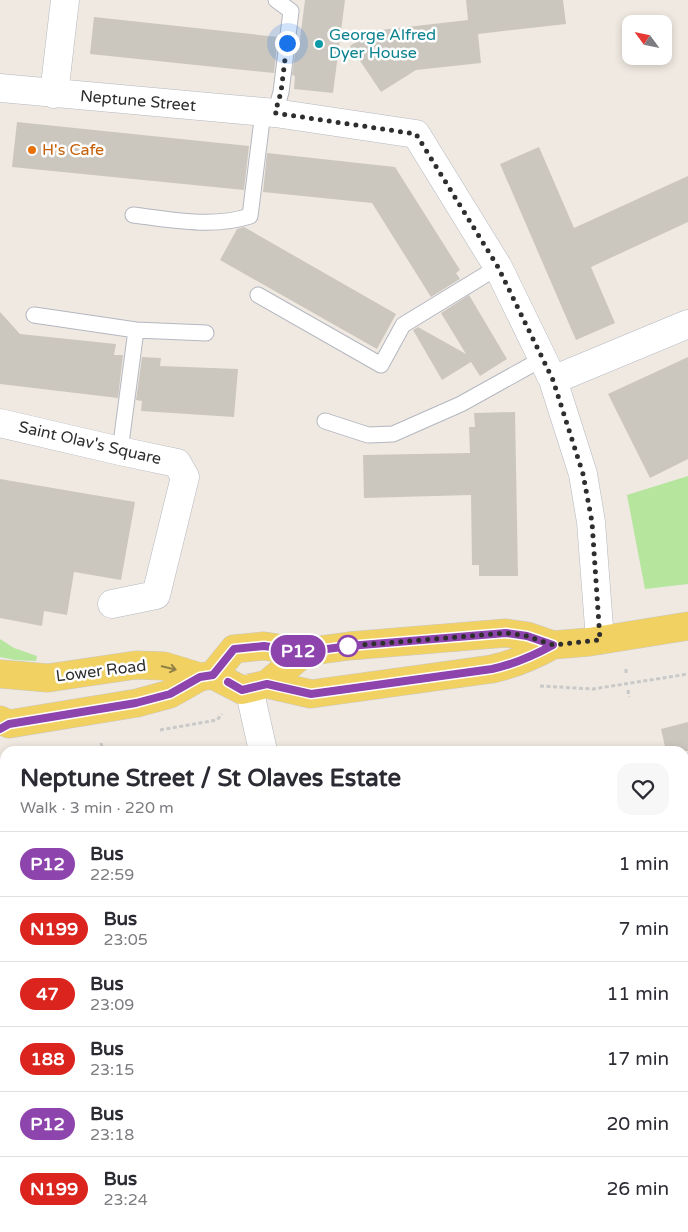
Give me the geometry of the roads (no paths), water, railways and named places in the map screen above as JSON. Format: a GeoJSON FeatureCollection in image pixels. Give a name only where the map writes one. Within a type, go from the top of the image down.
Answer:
{"type":"FeatureCollection","features":[{"type":"Feature","properties":{"kind":"main road"},"geometry":{"type":"LineString","coordinates":[[3,724],[136,703],[170,694],[206,676],[234,649],[264,646],[305,652],[349,646],[506,633],[527,636],[553,645],[600,640],[688,626]]}},
{"type":"Feature","properties":{"kind":"main road","name":"Lower Road"},"geometry":{"type":"LineString","coordinates":[[0,674],[48,678],[136,665],[164,666],[206,676],[242,690],[258,686],[311,694],[483,671],[514,664],[553,645]]}},
{"type":"Feature","properties":{"kind":"main road"},"geometry":{"type":"LineString","coordinates":[[258,686],[305,652]]}},
{"type":"Feature","properties":{"kind":"street"},"geometry":{"type":"LineString","coordinates":[[54,94],[65,0]]}},
{"type":"Feature","properties":{"kind":"street","name":"Neptune Street"},"geometry":{"type":"LineString","coordinates":[[0,88],[269,112],[416,134],[498,267],[548,370],[583,474],[592,522],[600,640]]}},
{"type":"Feature","properties":{"kind":"street"},"geometry":{"type":"LineString","coordinates":[[548,370],[688,324]]}},
{"type":"Feature","properties":{"kind":"street","name":"Saint Olav's Square"},"geometry":{"type":"LineString","coordinates":[[0,423],[177,463],[184,477],[156,595],[112,604]]}},
{"type":"Feature","properties":{"kind":"street"},"geometry":{"type":"LineString","coordinates":[[258,686],[263,746]]}},
{"type":"Feature","properties":{"kind":"lane"},"geometry":{"type":"LineString","coordinates":[[133,215],[196,222],[235,221],[250,216],[269,112],[281,92],[291,11],[276,0]]}},
{"type":"Feature","properties":{"kind":"lane"},"geometry":{"type":"LineString","coordinates":[[258,295],[381,365],[403,325],[498,267]]}},
{"type":"Feature","properties":{"kind":"lane"},"geometry":{"type":"LineString","coordinates":[[34,315],[136,330],[206,333]]}},
{"type":"Feature","properties":{"kind":"lane"},"geometry":{"type":"LineString","coordinates":[[120,451],[136,330]]}},
{"type":"Feature","properties":{"kind":"lane"},"geometry":{"type":"LineString","coordinates":[[325,421],[368,436],[393,434],[461,404],[548,370]]}},
{"type":"Feature","properties":{"kind":"place","name":"George Alfred Dyer House"},"geometry":{"type":"Point","coordinates":[319,44]}},
{"type":"Feature","properties":{"kind":"place","name":"H's Cafe"},"geometry":{"type":"Point","coordinates":[32,150]}}]}
